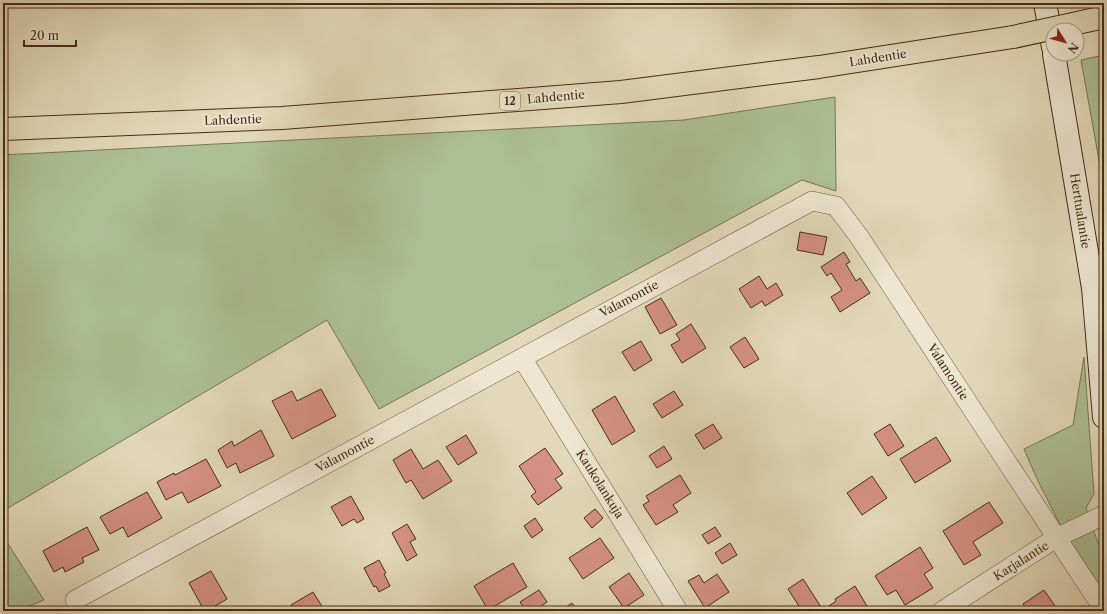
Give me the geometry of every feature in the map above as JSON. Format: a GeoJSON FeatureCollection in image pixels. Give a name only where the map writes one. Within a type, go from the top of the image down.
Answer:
{"type":"FeatureCollection","features":[{"type":"Feature","properties":{"kind":"highway","name":"Lahdentie"},"geometry":{"type":"LineString","coordinates":[[3,129],[282,118],[621,92],[819,67],[1014,37],[1104,17]]}},
{"type":"Feature","properties":{"kind":"street"},"geometry":{"type":"LineString","coordinates":[[1045,3],[1048,22]]}},
{"type":"Feature","properties":{"kind":"street","name":"Herttualantie"},"geometry":{"type":"LineString","coordinates":[[1055,62],[1093,288],[1104,417]]}},
{"type":"Feature","properties":{"kind":"street","name":"Valamontie"},"geometry":{"type":"LineString","coordinates":[[75,600],[812,201],[836,206],[860,238],[1104,610]]}},
{"type":"Feature","properties":{"kind":"street","name":"Kaukolankuja"},"geometry":{"type":"LineString","coordinates":[[522,358],[678,611]]}},
{"type":"Feature","properties":{"kind":"street","name":"Karjalantie"},"geometry":{"type":"LineString","coordinates":[[942,611],[1056,538],[1104,515]]}},
{"type":"Feature","properties":{"kind":"green space"},"geometry":{"type":"Polygon","coordinates":[[[1104,55],[1104,188],[1081,62],[1085,62],[1085,59],[1104,55]]]}},
{"type":"Feature","properties":{"kind":"green space"},"geometry":{"type":"Polygon","coordinates":[[[835,97],[836,191],[802,180],[379,409],[327,320],[3,511],[3,155],[684,120],[835,97]]]}},
{"type":"Feature","properties":{"kind":"green space"},"geometry":{"type":"Polygon","coordinates":[[[1084,357],[1094,494],[1086,508],[1098,543],[1104,550],[1104,598],[1075,554],[1037,479],[1024,449],[1073,425],[1084,357]]]}},
{"type":"Feature","properties":{"kind":"green space"},"geometry":{"type":"Polygon","coordinates":[[[3,536],[44,600],[17,611],[5,611],[3,609],[3,536]]]}},
{"type":"Feature","properties":{"kind":"building"},"geometry":{"type":"Polygon","coordinates":[[[800,232],[827,237],[823,255],[797,250],[800,232]]]}},
{"type":"Feature","properties":{"kind":"building"},"geometry":{"type":"Polygon","coordinates":[[[844,252],[850,262],[846,264],[856,281],[860,278],[870,293],[840,312],[831,297],[842,290],[831,273],[827,276],[821,267],[844,252]]]}},
{"type":"Feature","properties":{"kind":"building"},"geometry":{"type":"Polygon","coordinates":[[[759,276],[767,289],[776,283],[783,295],[765,306],[762,301],[751,308],[739,289],[759,276]]]}},
{"type":"Feature","properties":{"kind":"building"},"geometry":{"type":"Polygon","coordinates":[[[661,298],[677,325],[660,334],[645,307],[661,298]]]}},
{"type":"Feature","properties":{"kind":"building"},"geometry":{"type":"Polygon","coordinates":[[[691,324],[706,348],[682,363],[671,345],[680,340],[676,334],[691,324]]]}},
{"type":"Feature","properties":{"kind":"building"},"geometry":{"type":"Polygon","coordinates":[[[745,337],[759,359],[744,368],[730,347],[745,337]]]}},
{"type":"Feature","properties":{"kind":"building"},"geometry":{"type":"Polygon","coordinates":[[[641,341],[652,360],[634,371],[622,352],[641,341]]]}},
{"type":"Feature","properties":{"kind":"building"},"geometry":{"type":"Polygon","coordinates":[[[321,389],[336,416],[292,439],[272,401],[292,391],[297,401],[321,389]]]}},
{"type":"Feature","properties":{"kind":"building"},"geometry":{"type":"Polygon","coordinates":[[[674,391],[683,405],[662,418],[653,404],[674,391]]]}},
{"type":"Feature","properties":{"kind":"building"},"geometry":{"type":"Polygon","coordinates":[[[615,396],[635,431],[612,445],[592,410],[615,396]]]}},
{"type":"Feature","properties":{"kind":"building"},"geometry":{"type":"Polygon","coordinates":[[[713,424],[722,438],[704,449],[695,435],[713,424]]]}},
{"type":"Feature","properties":{"kind":"building"},"geometry":{"type":"Polygon","coordinates":[[[890,424],[904,446],[888,456],[874,434],[890,424]]]}},
{"type":"Feature","properties":{"kind":"building"},"geometry":{"type":"Polygon","coordinates":[[[261,430],[274,456],[240,473],[236,463],[227,468],[218,450],[232,441],[234,446],[261,430]]]}},
{"type":"Feature","properties":{"kind":"building"},"geometry":{"type":"Polygon","coordinates":[[[466,435],[477,453],[458,465],[446,447],[466,435]]]}},
{"type":"Feature","properties":{"kind":"building"},"geometry":{"type":"Polygon","coordinates":[[[936,437],[951,461],[915,483],[900,459],[936,437]]]}},
{"type":"Feature","properties":{"kind":"building"},"geometry":{"type":"Polygon","coordinates":[[[664,446],[672,459],[657,468],[649,456],[664,446]]]}},
{"type":"Feature","properties":{"kind":"building"},"geometry":{"type":"Polygon","coordinates":[[[545,448],[563,474],[555,479],[562,488],[538,505],[531,496],[536,492],[519,466],[545,448]]]}},
{"type":"Feature","properties":{"kind":"building"},"geometry":{"type":"Polygon","coordinates":[[[411,449],[423,469],[438,460],[452,481],[423,499],[411,480],[406,483],[393,460],[411,449]]]}},
{"type":"Feature","properties":{"kind":"building"},"geometry":{"type":"Polygon","coordinates":[[[206,459],[221,486],[188,503],[182,492],[166,500],[157,482],[174,473],[175,475],[206,459]]]}},
{"type":"Feature","properties":{"kind":"building"},"geometry":{"type":"Polygon","coordinates":[[[680,475],[691,493],[673,505],[678,512],[656,525],[643,505],[649,501],[646,496],[680,475]]]}},
{"type":"Feature","properties":{"kind":"building"},"geometry":{"type":"Polygon","coordinates":[[[872,476],[887,498],[862,515],[847,493],[872,476]]]}},
{"type":"Feature","properties":{"kind":"building"},"geometry":{"type":"Polygon","coordinates":[[[147,492],[162,518],[128,537],[123,527],[110,534],[100,517],[147,492]]]}},
{"type":"Feature","properties":{"kind":"building"},"geometry":{"type":"Polygon","coordinates":[[[351,496],[364,519],[357,523],[354,519],[342,526],[331,507],[351,496]]]}},
{"type":"Feature","properties":{"kind":"building"},"geometry":{"type":"Polygon","coordinates":[[[989,502],[1003,523],[973,542],[981,555],[964,565],[943,531],[989,502]]]}},
{"type":"Feature","properties":{"kind":"building"},"geometry":{"type":"Polygon","coordinates":[[[595,509],[603,518],[592,528],[584,518],[595,509]]]}},
{"type":"Feature","properties":{"kind":"building"},"geometry":{"type":"Polygon","coordinates":[[[535,518],[543,530],[532,538],[524,526],[535,518]]]}},
{"type":"Feature","properties":{"kind":"building"},"geometry":{"type":"Polygon","coordinates":[[[407,524],[416,539],[410,542],[417,555],[407,561],[392,533],[407,524]]]}},
{"type":"Feature","properties":{"kind":"building"},"geometry":{"type":"Polygon","coordinates":[[[87,527],[99,550],[82,558],[84,562],[65,572],[63,567],[54,572],[43,551],[87,527]]]}},
{"type":"Feature","properties":{"kind":"building"},"geometry":{"type":"Polygon","coordinates":[[[715,527],[721,536],[708,544],[702,535],[715,527]]]}},
{"type":"Feature","properties":{"kind":"building"},"geometry":{"type":"Polygon","coordinates":[[[600,538],[614,558],[583,579],[569,558],[600,538]]]}},
{"type":"Feature","properties":{"kind":"building"},"geometry":{"type":"Polygon","coordinates":[[[730,543],[737,555],[722,564],[715,553],[730,543]]]}},
{"type":"Feature","properties":{"kind":"building"},"geometry":{"type":"Polygon","coordinates":[[[920,547],[933,568],[924,574],[933,588],[905,605],[896,590],[887,595],[875,576],[920,547]]]}},
{"type":"Feature","properties":{"kind":"building"},"geometry":{"type":"Polygon","coordinates":[[[379,560],[386,573],[384,574],[390,586],[379,592],[376,586],[374,587],[364,568],[379,560]]]}},
{"type":"Feature","properties":{"kind":"building"},"geometry":{"type":"Polygon","coordinates":[[[513,563],[527,587],[488,610],[474,586],[513,563]]]}},
{"type":"Feature","properties":{"kind":"building"},"geometry":{"type":"Polygon","coordinates":[[[211,571],[227,599],[215,606],[218,611],[204,610],[189,583],[211,571]]]}},
{"type":"Feature","properties":{"kind":"building"},"geometry":{"type":"Polygon","coordinates":[[[629,573],[644,595],[624,608],[609,587],[629,573]]]}},
{"type":"Feature","properties":{"kind":"building"},"geometry":{"type":"Polygon","coordinates":[[[717,574],[729,592],[705,608],[688,581],[699,575],[704,583],[717,574]]]}},
{"type":"Feature","properties":{"kind":"building"},"geometry":{"type":"Polygon","coordinates":[[[803,579],[821,607],[814,611],[802,611],[788,589],[803,579]]]}},
{"type":"Feature","properties":{"kind":"building"},"geometry":{"type":"Polygon","coordinates":[[[855,586],[870,611],[827,611],[826,608],[836,601],[835,599],[855,586]]]}},
{"type":"Feature","properties":{"kind":"building"},"geometry":{"type":"Polygon","coordinates":[[[539,590],[547,602],[534,611],[526,611],[520,602],[539,590]]]}},
{"type":"Feature","properties":{"kind":"building"},"geometry":{"type":"Polygon","coordinates":[[[1044,590],[1057,609],[1054,611],[1028,611],[1023,604],[1044,590]]]}},
{"type":"Feature","properties":{"kind":"building"},"geometry":{"type":"Polygon","coordinates":[[[313,592],[325,611],[295,611],[291,605],[313,592]]]}},
{"type":"Feature","properties":{"kind":"building"},"geometry":{"type":"Polygon","coordinates":[[[572,603],[577,611],[560,611],[572,603]]]}}]}
